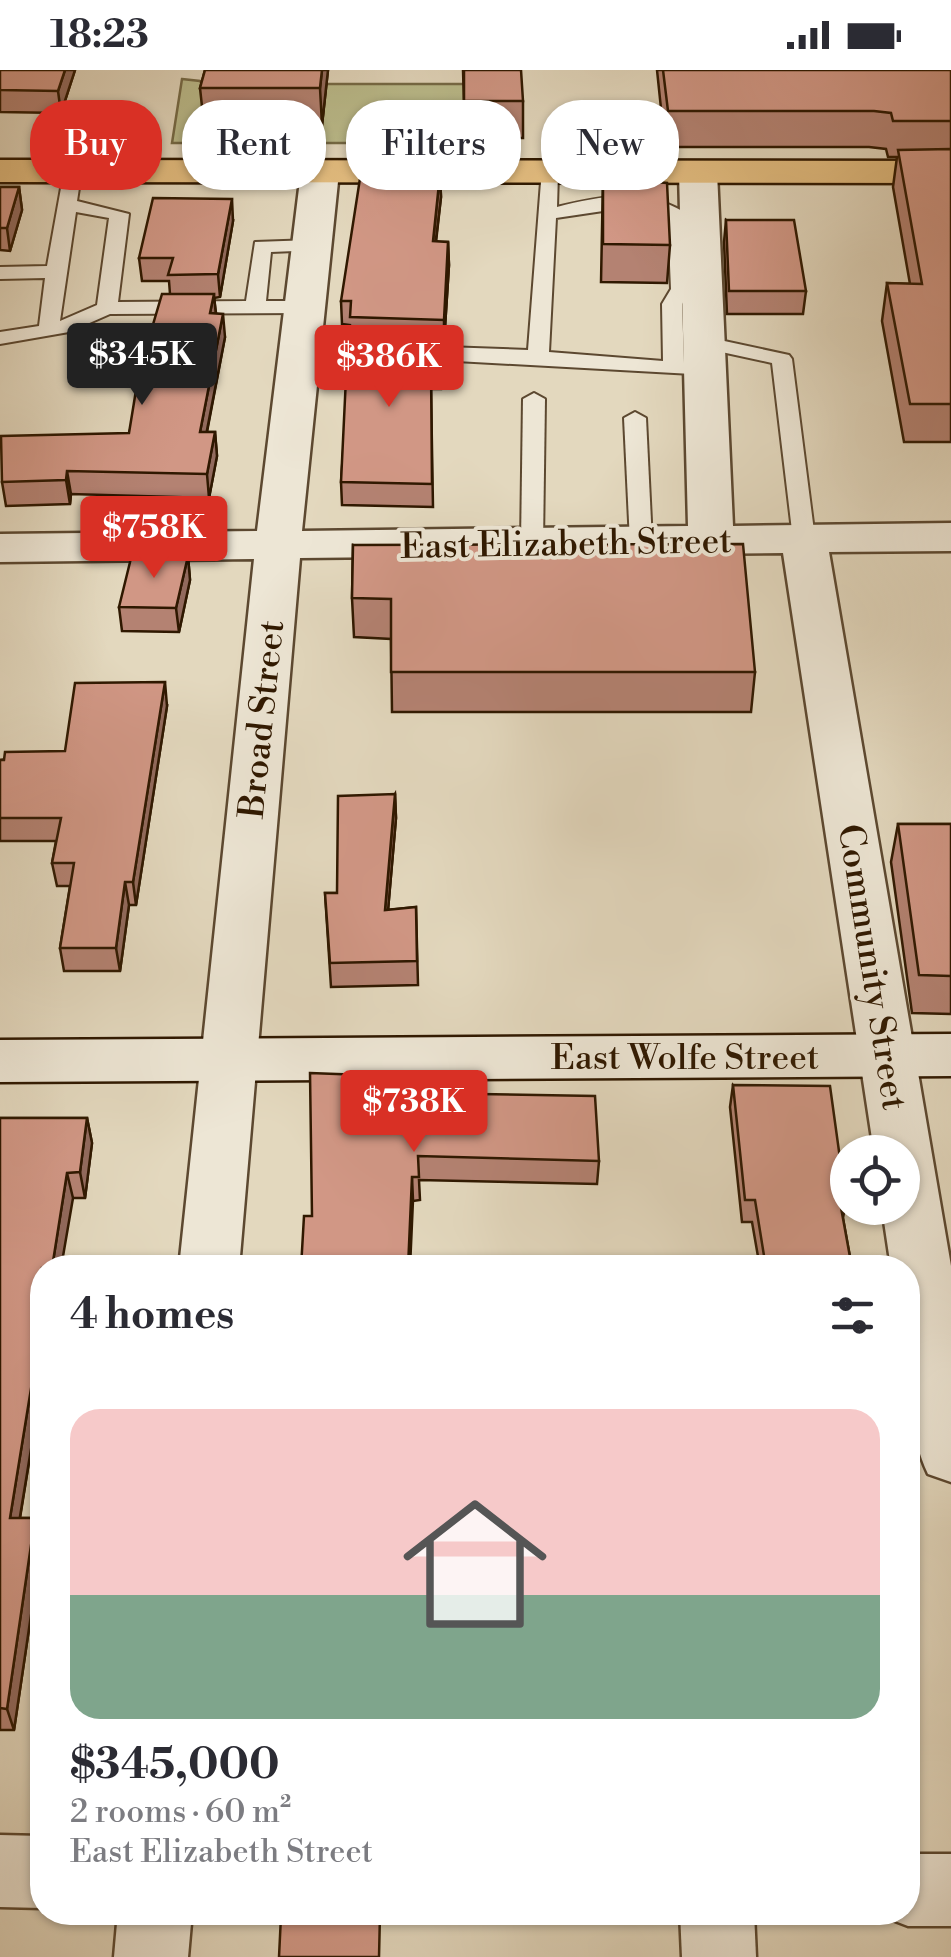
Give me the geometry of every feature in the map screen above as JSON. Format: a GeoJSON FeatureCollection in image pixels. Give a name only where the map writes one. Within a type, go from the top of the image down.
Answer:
{"type":"FeatureCollection","features":[{"type":"Feature","properties":{"kind":"main road"},"geometry":{"type":"LineString","coordinates":[[0,171],[30,178]]}},
{"type":"Feature","properties":{"kind":"main road"},"geometry":{"type":"LineString","coordinates":[[326,172],[541,173]]}},
{"type":"Feature","properties":{"kind":"main road"},"geometry":{"type":"LineString","coordinates":[[679,172],[951,172]]}},
{"type":"Feature","properties":{"kind":"street"},"geometry":{"type":"LineString","coordinates":[[698,172],[692,361],[711,541]]}},
{"type":"Feature","properties":{"kind":"street","name":"Broad Street"},"geometry":{"type":"LineString","coordinates":[[210,1255],[278,547],[318,190]]}},
{"type":"Feature","properties":{"kind":"street","name":"East Elizabeth Street"},"geometry":{"type":"LineString","coordinates":[[0,548],[951,538]]}},
{"type":"Feature","properties":{"kind":"street","name":"Community Street"},"geometry":{"type":"LineString","coordinates":[[804,539],[919,1255]]}},
{"type":"Feature","properties":{"kind":"street","name":"East Wolfe Street"},"geometry":{"type":"LineString","coordinates":[[0,1060],[951,1055]]}},
{"type":"Feature","properties":{"kind":"street","name":"Community Street"},"geometry":{"type":"LineString","coordinates":[[920,1261],[951,1454]]}},
{"type":"Feature","properties":{"kind":"street"},"geometry":{"type":"LineString","coordinates":[[0,1871],[30,1872]]}},
{"type":"Feature","properties":{"kind":"street"},"geometry":{"type":"LineString","coordinates":[[920,1890],[951,1890]]}},
{"type":"Feature","properties":{"kind":"street"},"geometry":{"type":"LineString","coordinates":[[151,1957],[154,1925]]}},
{"type":"Feature","properties":{"kind":"street"},"geometry":{"type":"LineString","coordinates":[[717,1925],[719,1957]]}},
{"type":"Feature","properties":{"kind":"lane"},"geometry":{"type":"LineString","coordinates":[[49,331],[70,190]]}},
{"type":"Feature","properties":{"kind":"lane"},"geometry":{"type":"LineString","coordinates":[[74,190],[119,214],[107,308]]}},
{"type":"Feature","properties":{"kind":"lane"},"geometry":{"type":"LineString","coordinates":[[538,357],[547,190]]}},
{"type":"Feature","properties":{"kind":"lane"},"geometry":{"type":"LineString","coordinates":[[546,215],[596,202],[646,203],[677,216],[681,289],[672,304],[692,361]]}},
{"type":"Feature","properties":{"kind":"lane"},"geometry":{"type":"LineString","coordinates":[[255,307],[262,246],[312,246]]}},
{"type":"Feature","properties":{"kind":"lane"},"geometry":{"type":"LineString","coordinates":[[0,273],[56,272]]}},
{"type":"Feature","properties":{"kind":"lane"},"geometry":{"type":"LineString","coordinates":[[0,338],[49,331],[107,308],[255,307],[303,328],[538,357],[782,359],[804,539]]}},
{"type":"Feature","properties":{"kind":"lane"},"geometry":{"type":"LineString","coordinates":[[532,543],[534,399]]}},
{"type":"Feature","properties":{"kind":"lane"},"geometry":{"type":"LineString","coordinates":[[635,418],[641,542]]}},
{"type":"Feature","properties":{"kind":"green space"},"geometry":{"type":"Polygon","coordinates":[[[182,79],[200,81],[210,96],[225,100],[182,100],[182,143],[172,143],[182,79]]]}},
{"type":"Feature","properties":{"kind":"green space"},"geometry":{"type":"Polygon","coordinates":[[[326,84],[466,84],[466,100],[346,100],[346,143],[326,143],[326,84]]]}},
{"type":"Feature","properties":{"kind":"building"},"geometry":{"type":"Polygon","coordinates":[[[0,70],[65,70],[58,91],[0,90],[0,70]]]}},
{"type":"Feature","properties":{"kind":"building"},"geometry":{"type":"Polygon","coordinates":[[[205,70],[322,70],[320,88],[200,88],[205,70]]]}},
{"type":"Feature","properties":{"kind":"building"},"geometry":{"type":"Polygon","coordinates":[[[464,70],[521,70],[523,101],[464,100],[464,70]]]}},
{"type":"Feature","properties":{"kind":"building"},"geometry":{"type":"Polygon","coordinates":[[[663,70],[951,70],[951,121],[893,121],[891,113],[874,111],[679,111],[679,100],[667,100],[663,70]]]}},
{"type":"Feature","properties":{"kind":"building"},"geometry":{"type":"Polygon","coordinates":[[[951,149],[951,404],[910,404],[887,283],[922,284],[898,150],[951,149]]]}},
{"type":"Feature","properties":{"kind":"building"},"geometry":{"type":"Polygon","coordinates":[[[0,187],[19,187],[7,228],[0,228],[0,187]]]}},
{"type":"Feature","properties":{"kind":"building"},"geometry":{"type":"Polygon","coordinates":[[[358,190],[438,190],[433,241],[448,242],[444,320],[350,317],[351,301],[341,301],[358,190]]]}},
{"type":"Feature","properties":{"kind":"building"},"geometry":{"type":"Polygon","coordinates":[[[603,190],[667,190],[670,245],[603,244],[603,190]]]}},
{"type":"Feature","properties":{"kind":"building"},"geometry":{"type":"Polygon","coordinates":[[[153,198],[232,199],[218,274],[168,275],[173,258],[139,258],[153,198]]]}},
{"type":"Feature","properties":{"kind":"building"},"geometry":{"type":"Polygon","coordinates":[[[726,220],[794,220],[806,291],[729,291],[726,220]]]}},
{"type":"Feature","properties":{"kind":"building"},"geometry":{"type":"Polygon","coordinates":[[[162,294],[214,294],[210,313],[223,314],[200,432],[215,432],[207,474],[67,471],[66,480],[2,482],[1,436],[129,433],[139,372],[162,294]]]}},
{"type":"Feature","properties":{"kind":"building"},"geometry":{"type":"Polygon","coordinates":[[[348,336],[443,341],[441,366],[431,366],[432,484],[341,482],[348,336]]]}},
{"type":"Feature","properties":{"kind":"building"},"geometry":{"type":"Polygon","coordinates":[[[743,544],[755,672],[391,672],[391,599],[352,598],[353,545],[743,544]]]}},
{"type":"Feature","properties":{"kind":"building"},"geometry":{"type":"Polygon","coordinates":[[[132,554],[188,556],[176,608],[119,607],[132,554]]]}},
{"type":"Feature","properties":{"kind":"building"},"geometry":{"type":"Polygon","coordinates":[[[165,682],[133,882],[125,882],[116,948],[60,948],[74,863],[52,863],[61,818],[0,818],[0,760],[4,760],[5,752],[65,751],[75,683],[165,682]]]}},
{"type":"Feature","properties":{"kind":"building"},"geometry":{"type":"Polygon","coordinates":[[[395,794],[385,910],[416,907],[417,961],[330,963],[325,893],[337,893],[338,796],[395,794]]]}},
{"type":"Feature","properties":{"kind":"building"},"geometry":{"type":"Polygon","coordinates":[[[898,824],[951,824],[951,976],[919,975],[898,824]]]}},
{"type":"Feature","properties":{"kind":"building"},"geometry":{"type":"Polygon","coordinates":[[[310,1073],[415,1077],[416,1093],[595,1096],[599,1161],[418,1156],[419,1177],[412,1177],[409,1255],[302,1255],[304,1216],[312,1216],[310,1073]]]}},
{"type":"Feature","properties":{"kind":"building"},"geometry":{"type":"Polygon","coordinates":[[[733,1085],[830,1086],[837,1135],[830,1135],[830,1225],[844,1225],[850,1255],[764,1255],[755,1200],[745,1200],[733,1085]]]}},
{"type":"Feature","properties":{"kind":"building"},"geometry":{"type":"Polygon","coordinates":[[[0,1118],[87,1118],[80,1172],[67,1173],[54,1255],[30,1255],[30,1395],[10,1518],[30,1518],[30,1552],[7,1709],[0,1708],[0,1118]]]}},
{"type":"Feature","properties":{"kind":"building"},"geometry":{"type":"Polygon","coordinates":[[[281,1925],[380,1925],[379,1957],[279,1957],[281,1925]]]}}]}
